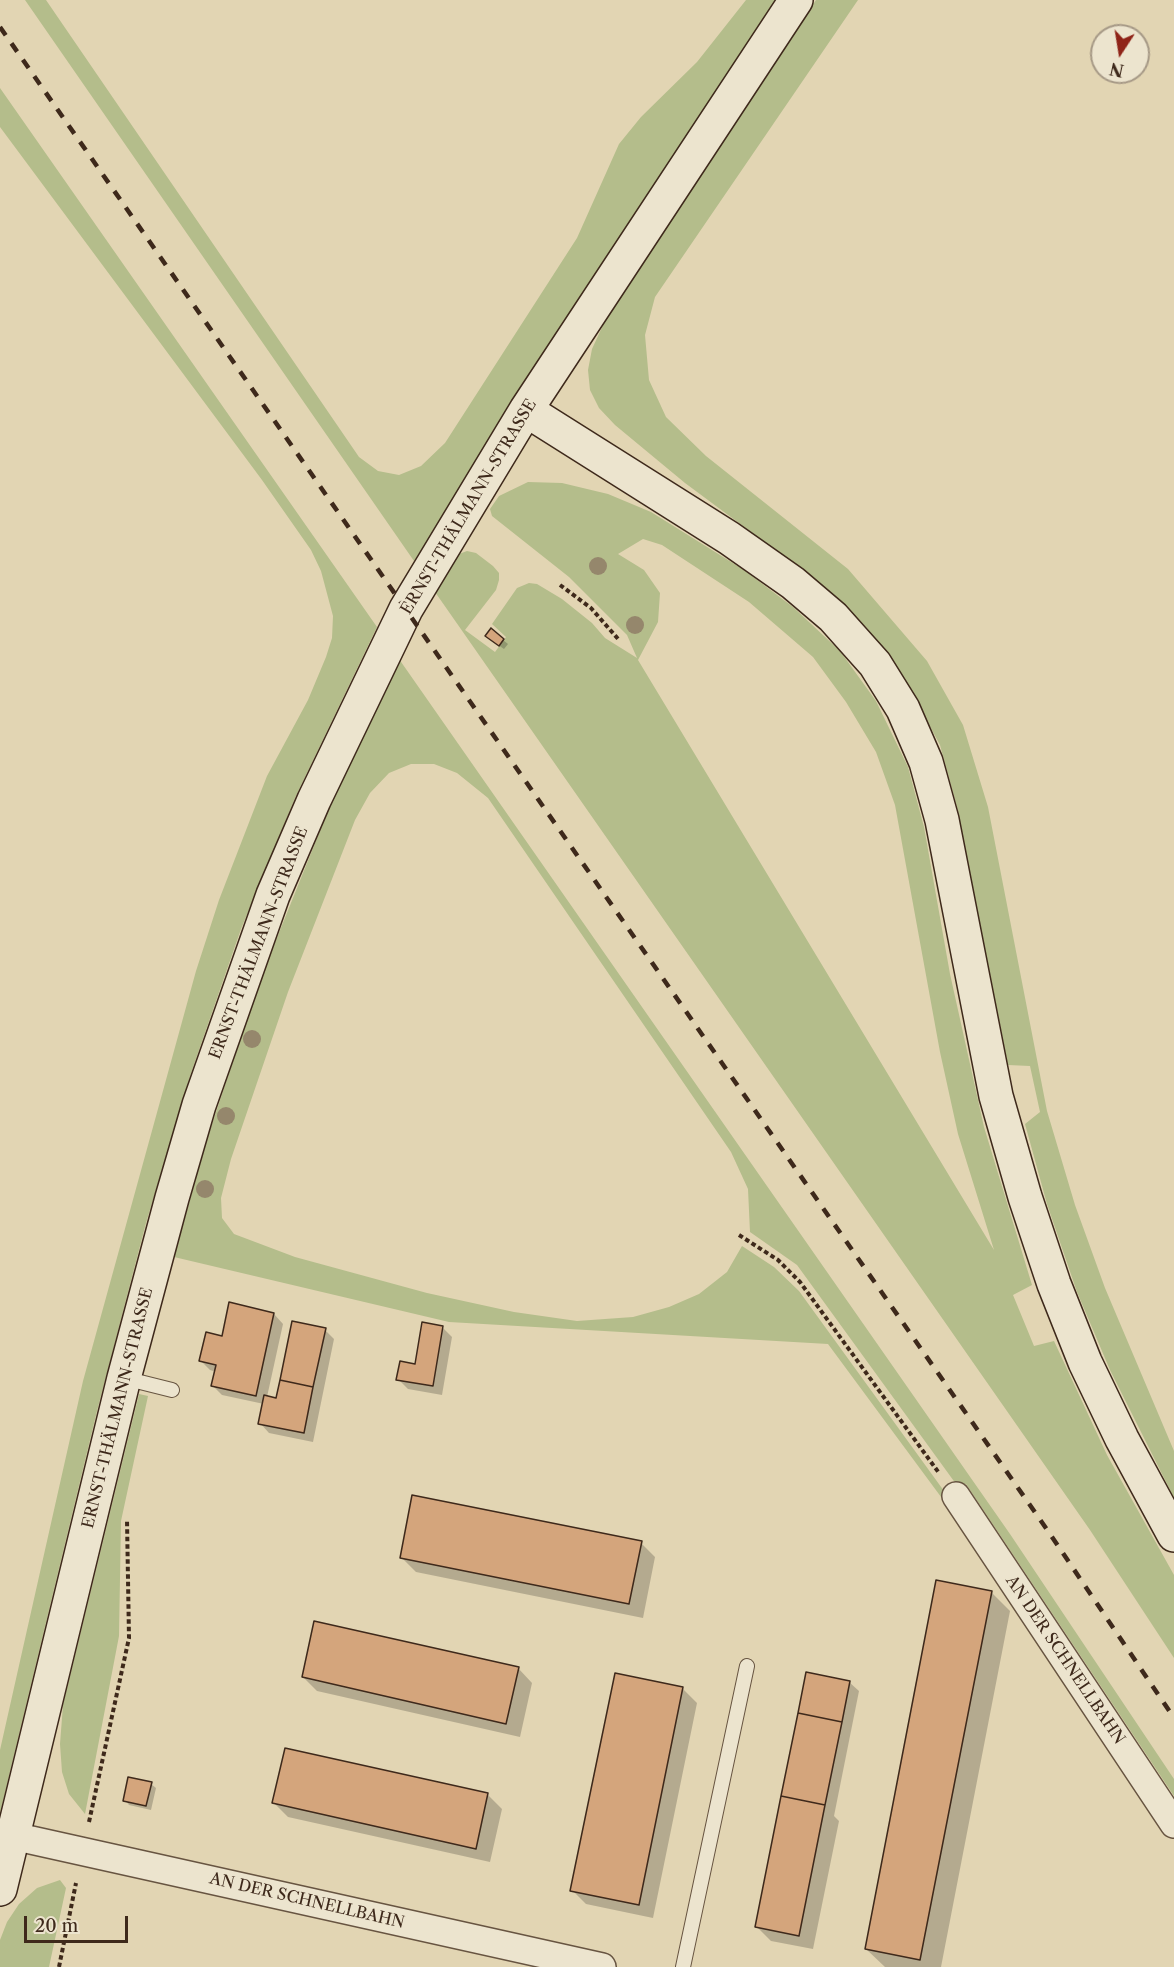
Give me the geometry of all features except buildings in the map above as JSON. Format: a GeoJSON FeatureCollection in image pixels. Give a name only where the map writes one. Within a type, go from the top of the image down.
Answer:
{"type":"FeatureCollection","features":[{"type":"Feature","properties":{"kind":"main road","name":"ERNST-THÄLMANN-STRASSE"},"geometry":{"type":"LineString","coordinates":[[0,1889],[124,1378],[199,1105],[273,895],[314,800],[406,609],[526,410],[796,0]]}},
{"type":"Feature","properties":{"kind":"main road"},"geometry":{"type":"LineString","coordinates":[[526,410],[729,538],[793,583],[833,617],[875,664],[903,709],[926,762],[942,820],[996,1096],[1025,1197],[1054,1284],[1085,1362],[1122,1439],[1174,1535]]}},
{"type":"Feature","properties":{"kind":"street","name":"AN DER SCHNELLBAHN"},"geometry":{"type":"LineString","coordinates":[[956,1496],[1174,1824]]}},
{"type":"Feature","properties":{"kind":"street","name":"AN DER SCHNELLBAHN"},"geometry":{"type":"LineString","coordinates":[[13,1836],[602,1967]]}},
{"type":"Feature","properties":{"kind":"lane"},"geometry":{"type":"LineString","coordinates":[[124,1378],[172,1390]]}},
{"type":"Feature","properties":{"kind":"lane"},"geometry":{"type":"LineString","coordinates":[[684,1967],[747,1666]]}},
{"type":"Feature","properties":{"kind":"path"},"geometry":{"type":"LineString","coordinates":[[560,585],[591,608],[619,640]]}},
{"type":"Feature","properties":{"kind":"path"},"geometry":{"type":"LineString","coordinates":[[739,1234],[778,1260],[800,1282],[956,1496]]}},
{"type":"Feature","properties":{"kind":"path"},"geometry":{"type":"LineString","coordinates":[[59,1967],[129,1638],[126,1534],[128,1517]]}},
{"type":"Feature","properties":{"kind":"green space"},"geometry":{"type":"Polygon","coordinates":[[[25,0],[46,0],[359,457],[378,471],[399,475],[421,466],[445,443],[577,238],[619,144],[641,117],[697,62],[746,0],[781,0],[414,561],[25,0]]]}},
{"type":"Feature","properties":{"kind":"green space"},"geometry":{"type":"Polygon","coordinates":[[[816,0],[858,0],[655,297],[645,335],[649,380],[666,417],[706,456],[848,569],[927,661],[963,725],[988,807],[1047,1111],[1075,1205],[1105,1288],[1174,1451],[1174,1498],[1110,1370],[1077,1292],[1047,1204],[1025,1124],[1040,1112],[1030,1066],[1008,1065],[957,807],[940,745],[907,684],[866,627],[809,575],[685,483],[615,425],[599,408],[590,390],[588,370],[592,349],[604,323],[816,0]]]}},
{"type":"Feature","properties":{"kind":"green space"},"geometry":{"type":"Polygon","coordinates":[[[0,88],[377,627],[295,798],[241,929],[190,1076],[146,1223],[97,1411],[0,1813],[0,1750],[83,1381],[196,971],[219,900],[267,776],[308,700],[326,657],[332,638],[333,616],[321,571],[311,550],[262,480],[0,127],[0,88]]]}},
{"type":"Feature","properties":{"kind":"green space"},"geometry":{"type":"Polygon","coordinates":[[[528,482],[562,483],[608,494],[651,512],[744,570],[793,607],[840,651],[876,701],[908,767],[924,827],[950,974],[984,1127],[1032,1285],[1013,1295],[1034,1346],[1054,1341],[1107,1455],[1174,1575],[1174,1658],[1090,1530],[435,592],[459,554],[467,551],[476,553],[499,573],[499,580],[496,590],[465,630],[495,652],[506,637],[492,624],[517,588],[529,583],[537,584],[562,599],[592,623],[605,638],[637,658],[627,635],[569,577],[492,516],[490,509],[499,496],[528,482]],[[643,539],[618,554],[644,570],[660,593],[658,622],[638,660],[994,1250],[958,1134],[940,1052],[895,805],[876,752],[846,702],[813,657],[749,602],[662,545],[643,539]]]}},
{"type":"Feature","properties":{"kind":"green space"},"geometry":{"type":"Polygon","coordinates":[[[399,659],[1010,1534],[1174,1779],[1174,1796],[966,1484],[956,1484],[797,1265],[750,1232],[748,1189],[731,1152],[488,798],[457,773],[434,764],[411,764],[389,773],[370,793],[355,820],[288,992],[231,1159],[221,1198],[222,1218],[234,1234],[295,1257],[427,1293],[514,1312],[577,1321],[633,1317],[669,1307],[699,1294],[727,1272],[742,1246],[774,1267],[799,1291],[944,1491],[944,1501],[828,1344],[449,1322],[174,1257],[207,1139],[262,975],[332,801],[399,659]]]}},
{"type":"Feature","properties":{"kind":"green space"},"geometry":{"type":"Polygon","coordinates":[[[139,1394],[148,1396],[121,1521],[119,1636],[85,1814],[69,1794],[62,1772],[60,1744],[63,1705],[139,1394]]]}},
{"type":"Feature","properties":{"kind":"green space"},"geometry":{"type":"Polygon","coordinates":[[[60,1880],[66,1888],[49,1967],[0,1967],[0,1940],[7,1922],[19,1904],[37,1888],[60,1880]]]}},
{"type":"Feature","properties":{"kind":"railway"},"geometry":{"type":"LineString","coordinates":[[0,27],[1048,1531],[1174,1718]]}}]}
